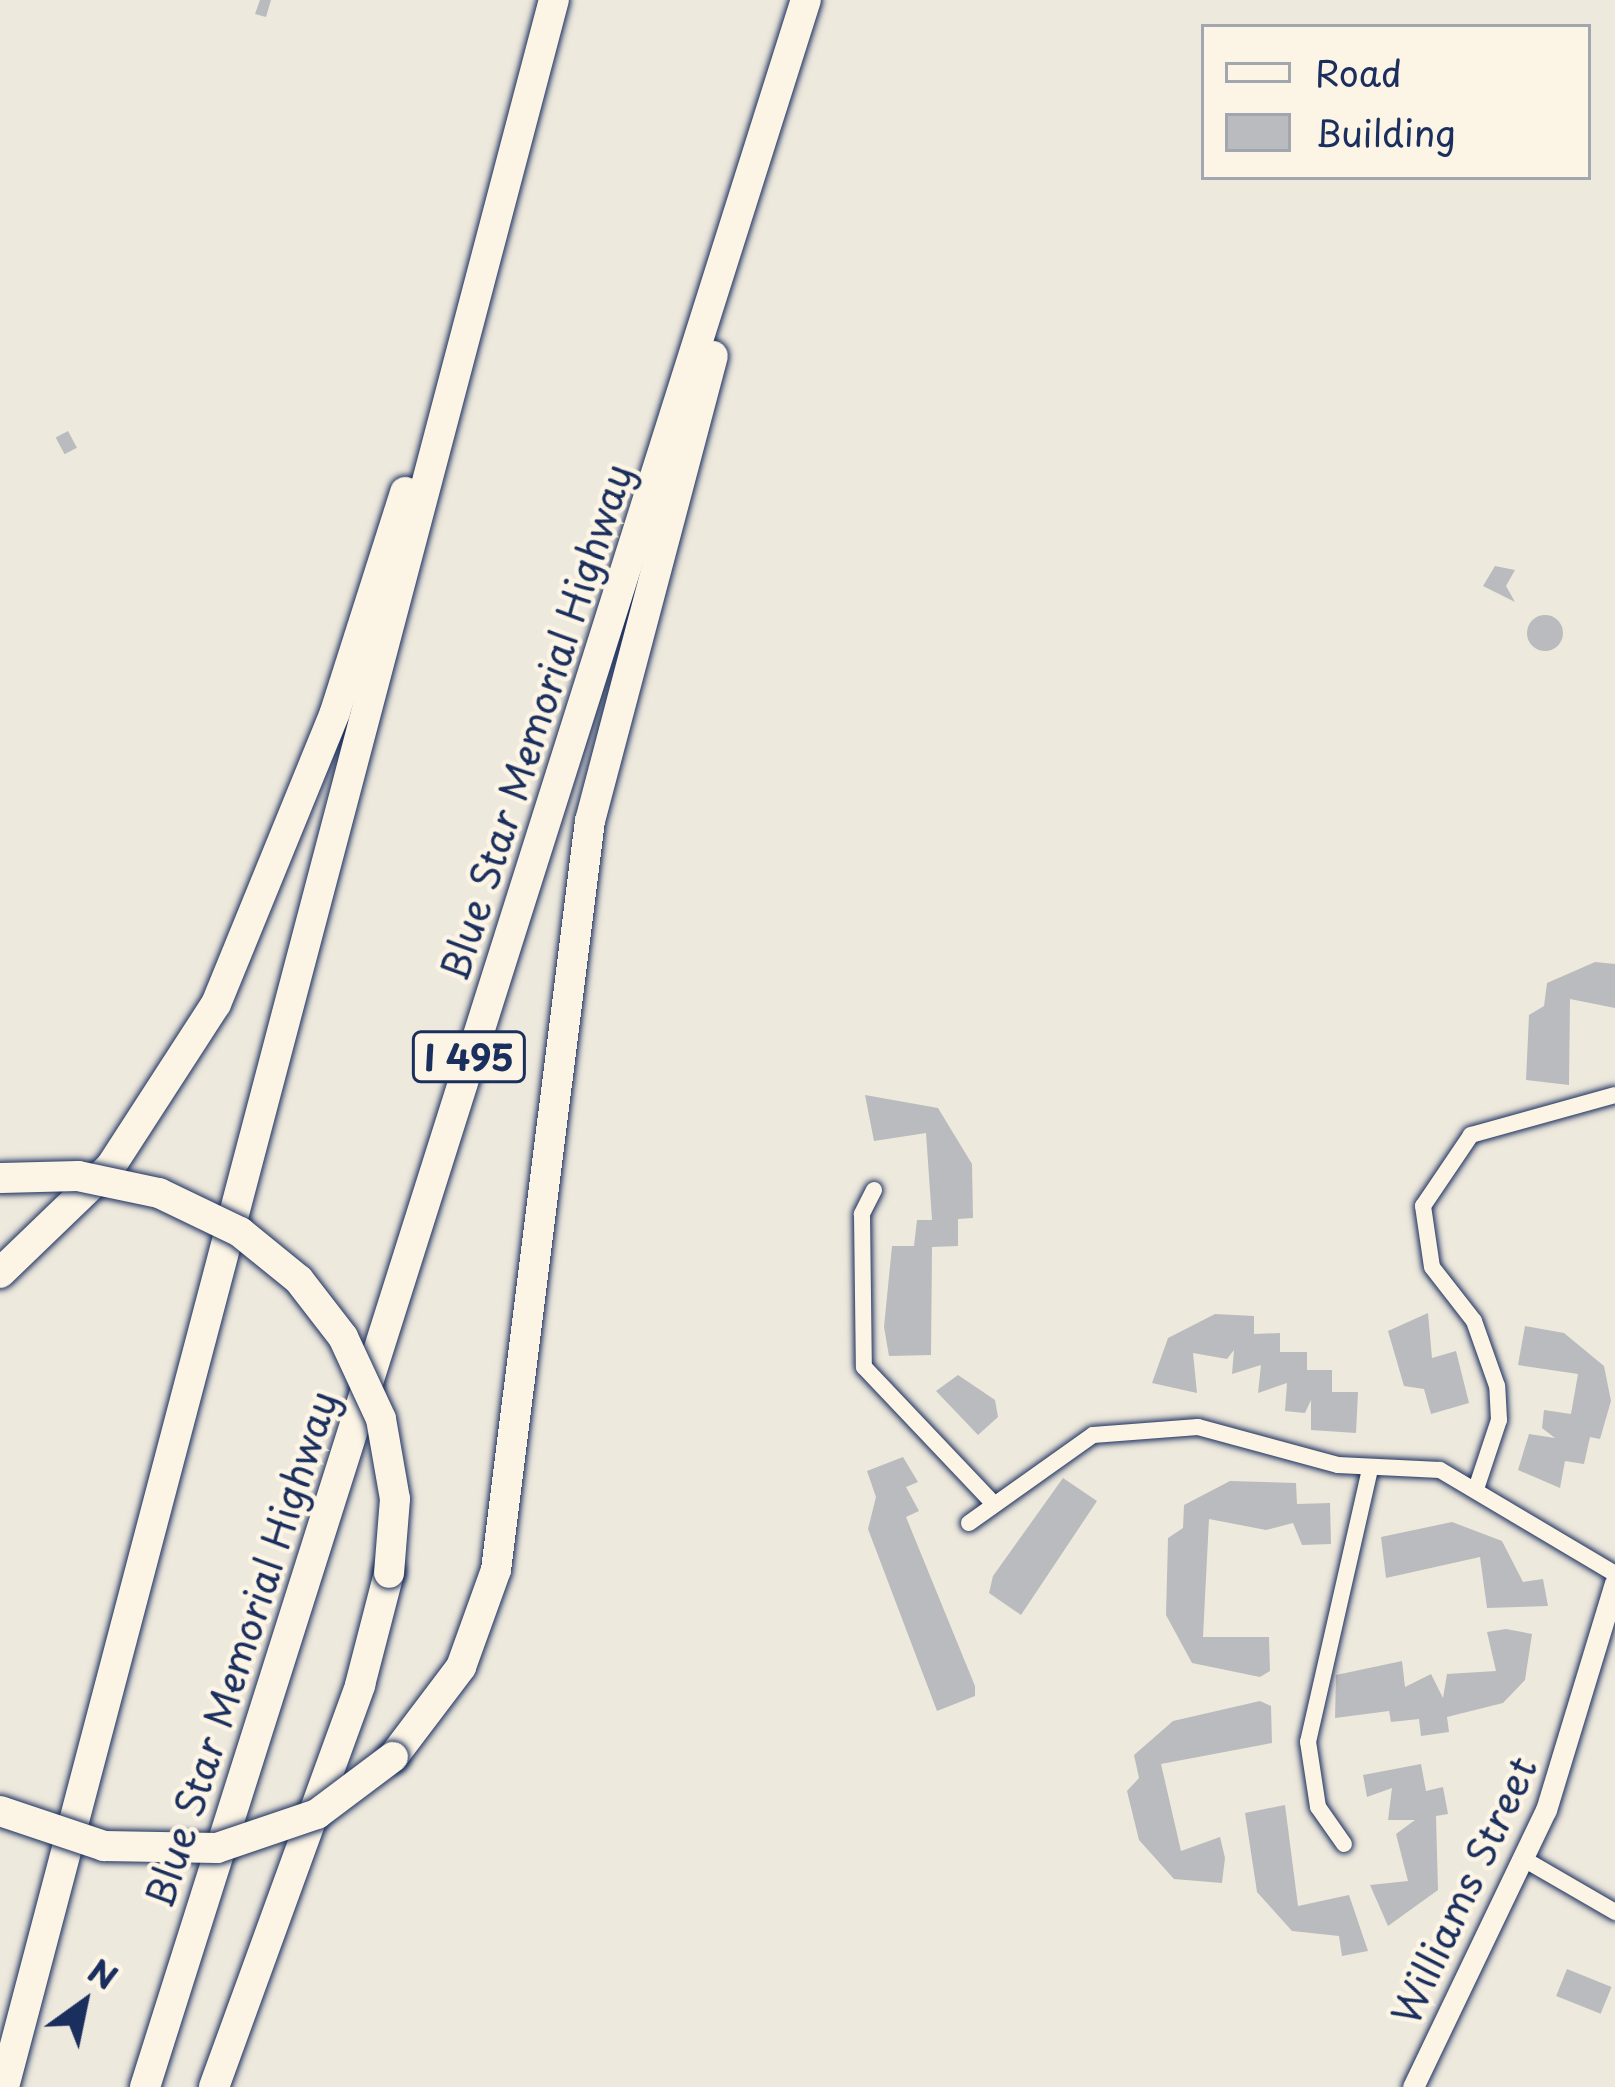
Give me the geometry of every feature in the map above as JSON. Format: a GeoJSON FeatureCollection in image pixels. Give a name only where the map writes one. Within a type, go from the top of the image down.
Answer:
{"type":"FeatureCollection","features":[{"type":"Feature","properties":{"kind":"highway"},"geometry":{"type":"LineString","coordinates":[[4,2087],[554,0]]}},
{"type":"Feature","properties":{"kind":"highway"},"geometry":{"type":"LineString","coordinates":[[0,1811],[104,1846],[217,1848],[317,1814],[393,1756],[461,1667],[496,1570],[593,804],[801,14]]}},
{"type":"Feature","properties":{"kind":"highway","name":"Blue Star Memorial Highway"},"geometry":{"type":"LineString","coordinates":[[145,2087],[801,14]]}},
{"type":"Feature","properties":{"kind":"highway"},"geometry":{"type":"LineString","coordinates":[[0,1274],[144,1123],[242,949],[345,683],[529,98]]}},
{"type":"Feature","properties":{"kind":"highway"},"geometry":{"type":"LineString","coordinates":[[0,1178],[78,1176],[159,1193],[240,1232],[299,1280],[343,1337],[381,1419],[395,1498],[389,1573],[360,1685],[214,2087]]}},
{"type":"Feature","properties":{"kind":"street"},"geometry":{"type":"LineString","coordinates":[[1476,1489],[1499,1420],[1497,1386],[1474,1321],[1432,1267],[1423,1206],[1471,1136],[1615,1095]]}},
{"type":"Feature","properties":{"kind":"street"},"geometry":{"type":"LineString","coordinates":[[874,1190],[861,1235],[864,1367],[993,1503]]}},
{"type":"Feature","properties":{"kind":"street"},"geometry":{"type":"LineString","coordinates":[[969,1523],[1064,1448],[1138,1426],[1235,1433],[1370,1470],[1417,1464],[1476,1489],[1615,1579]]}},
{"type":"Feature","properties":{"kind":"street"},"geometry":{"type":"LineString","coordinates":[[1344,1844],[1318,1807],[1308,1742],[1370,1470]]}},
{"type":"Feature","properties":{"kind":"street","name":"Williams Street"},"geometry":{"type":"LineString","coordinates":[[1413,2087],[1522,1858],[1615,1579]]}},
{"type":"Feature","properties":{"kind":"street"},"geometry":{"type":"LineString","coordinates":[[1522,1858],[1615,1912]]}},
{"type":"Feature","properties":{"kind":"building"},"geometry":{"type":"Polygon","coordinates":[[[260,0],[271,0],[266,17],[255,14],[260,0]]]}},
{"type":"Feature","properties":{"kind":"building"},"geometry":{"type":"Polygon","coordinates":[[[68,431],[77,448],[65,454],[56,438],[68,431]]]}},
{"type":"Feature","properties":{"kind":"building"},"geometry":{"type":"Polygon","coordinates":[[[1495,566],[1515,570],[1506,586],[1515,602],[1483,586],[1495,566]]]}},
{"type":"Feature","properties":{"kind":"building"},"geometry":{"type":"Polygon","coordinates":[[[1545,615],[1557,621],[1563,633],[1557,645],[1545,651],[1533,645],[1527,633],[1533,621],[1545,615]]]}},
{"type":"Feature","properties":{"kind":"building"},"geometry":{"type":"Polygon","coordinates":[[[1595,962],[1615,964],[1615,1008],[1570,999],[1569,1085],[1526,1080],[1529,1015],[1544,1006],[1547,983],[1595,962]]]}},
{"type":"Feature","properties":{"kind":"building"},"geometry":{"type":"Polygon","coordinates":[[[865,1095],[938,1108],[972,1164],[973,1218],[958,1219],[958,1246],[932,1247],[931,1355],[889,1356],[884,1327],[892,1246],[914,1246],[917,1220],[932,1220],[926,1133],[874,1141],[865,1095]]]}},
{"type":"Feature","properties":{"kind":"building"},"geometry":{"type":"Polygon","coordinates":[[[1428,1313],[1432,1358],[1456,1351],[1469,1403],[1431,1414],[1424,1389],[1404,1386],[1388,1331],[1428,1313]]]}},
{"type":"Feature","properties":{"kind":"building"},"geometry":{"type":"Polygon","coordinates":[[[1215,1314],[1254,1316],[1254,1334],[1280,1333],[1280,1352],[1307,1352],[1307,1370],[1332,1370],[1332,1392],[1358,1392],[1356,1433],[1311,1430],[1311,1400],[1305,1413],[1285,1411],[1287,1383],[1258,1393],[1261,1365],[1232,1374],[1234,1350],[1227,1359],[1193,1353],[1197,1393],[1152,1383],[1168,1338],[1215,1314]]]}},
{"type":"Feature","properties":{"kind":"building"},"geometry":{"type":"Polygon","coordinates":[[[1525,1326],[1564,1333],[1604,1366],[1611,1401],[1600,1439],[1590,1437],[1584,1464],[1565,1461],[1560,1488],[1518,1470],[1529,1434],[1555,1438],[1542,1428],[1544,1410],[1571,1414],[1578,1374],[1518,1365],[1525,1326]]]}},
{"type":"Feature","properties":{"kind":"building"},"geometry":{"type":"Polygon","coordinates":[[[958,1375],[995,1400],[998,1417],[978,1435],[936,1391],[958,1375]]]}},
{"type":"Feature","properties":{"kind":"building"},"geometry":{"type":"Polygon","coordinates":[[[903,1457],[918,1482],[906,1487],[919,1511],[906,1517],[975,1686],[975,1696],[937,1711],[868,1529],[876,1497],[867,1471],[903,1457]]]}},
{"type":"Feature","properties":{"kind":"building"},"geometry":{"type":"Polygon","coordinates":[[[1063,1478],[1097,1501],[1021,1615],[989,1593],[993,1576],[1063,1478]]]}},
{"type":"Feature","properties":{"kind":"building"},"geometry":{"type":"Polygon","coordinates":[[[1230,1481],[1296,1483],[1297,1504],[1330,1503],[1331,1544],[1302,1545],[1293,1523],[1266,1530],[1209,1519],[1203,1637],[1269,1637],[1270,1671],[1260,1677],[1192,1663],[1166,1615],[1168,1538],[1183,1528],[1184,1505],[1230,1481]]]}},
{"type":"Feature","properties":{"kind":"building"},"geometry":{"type":"Polygon","coordinates":[[[1452,1522],[1502,1541],[1523,1582],[1543,1579],[1548,1606],[1487,1608],[1480,1557],[1386,1578],[1381,1537],[1452,1522]]]}},
{"type":"Feature","properties":{"kind":"building"},"geometry":{"type":"Polygon","coordinates":[[[1506,1629],[1532,1634],[1525,1680],[1503,1703],[1447,1717],[1449,1732],[1421,1736],[1419,1719],[1391,1722],[1389,1711],[1335,1718],[1336,1675],[1402,1661],[1405,1687],[1431,1674],[1443,1698],[1447,1674],[1496,1671],[1487,1632],[1506,1629]]]}},
{"type":"Feature","properties":{"kind":"building"},"geometry":{"type":"Polygon","coordinates":[[[1260,1701],[1271,1706],[1272,1743],[1161,1764],[1181,1851],[1220,1837],[1225,1858],[1222,1883],[1174,1879],[1139,1840],[1127,1791],[1139,1778],[1134,1755],[1173,1721],[1260,1701]]]}},
{"type":"Feature","properties":{"kind":"building"},"geometry":{"type":"Polygon","coordinates":[[[1421,1764],[1426,1791],[1443,1787],[1448,1814],[1436,1816],[1438,1890],[1388,1926],[1370,1885],[1408,1881],[1396,1834],[1415,1820],[1388,1820],[1392,1788],[1367,1797],[1363,1775],[1421,1764]]]}},
{"type":"Feature","properties":{"kind":"building"},"geometry":{"type":"Polygon","coordinates":[[[1285,1805],[1298,1906],[1349,1895],[1368,1951],[1342,1956],[1339,1936],[1292,1931],[1257,1892],[1245,1813],[1285,1805]]]}},
{"type":"Feature","properties":{"kind":"building"},"geometry":{"type":"Polygon","coordinates":[[[1567,1969],[1612,1987],[1601,2014],[1556,1996],[1567,1969]]]}}]}
